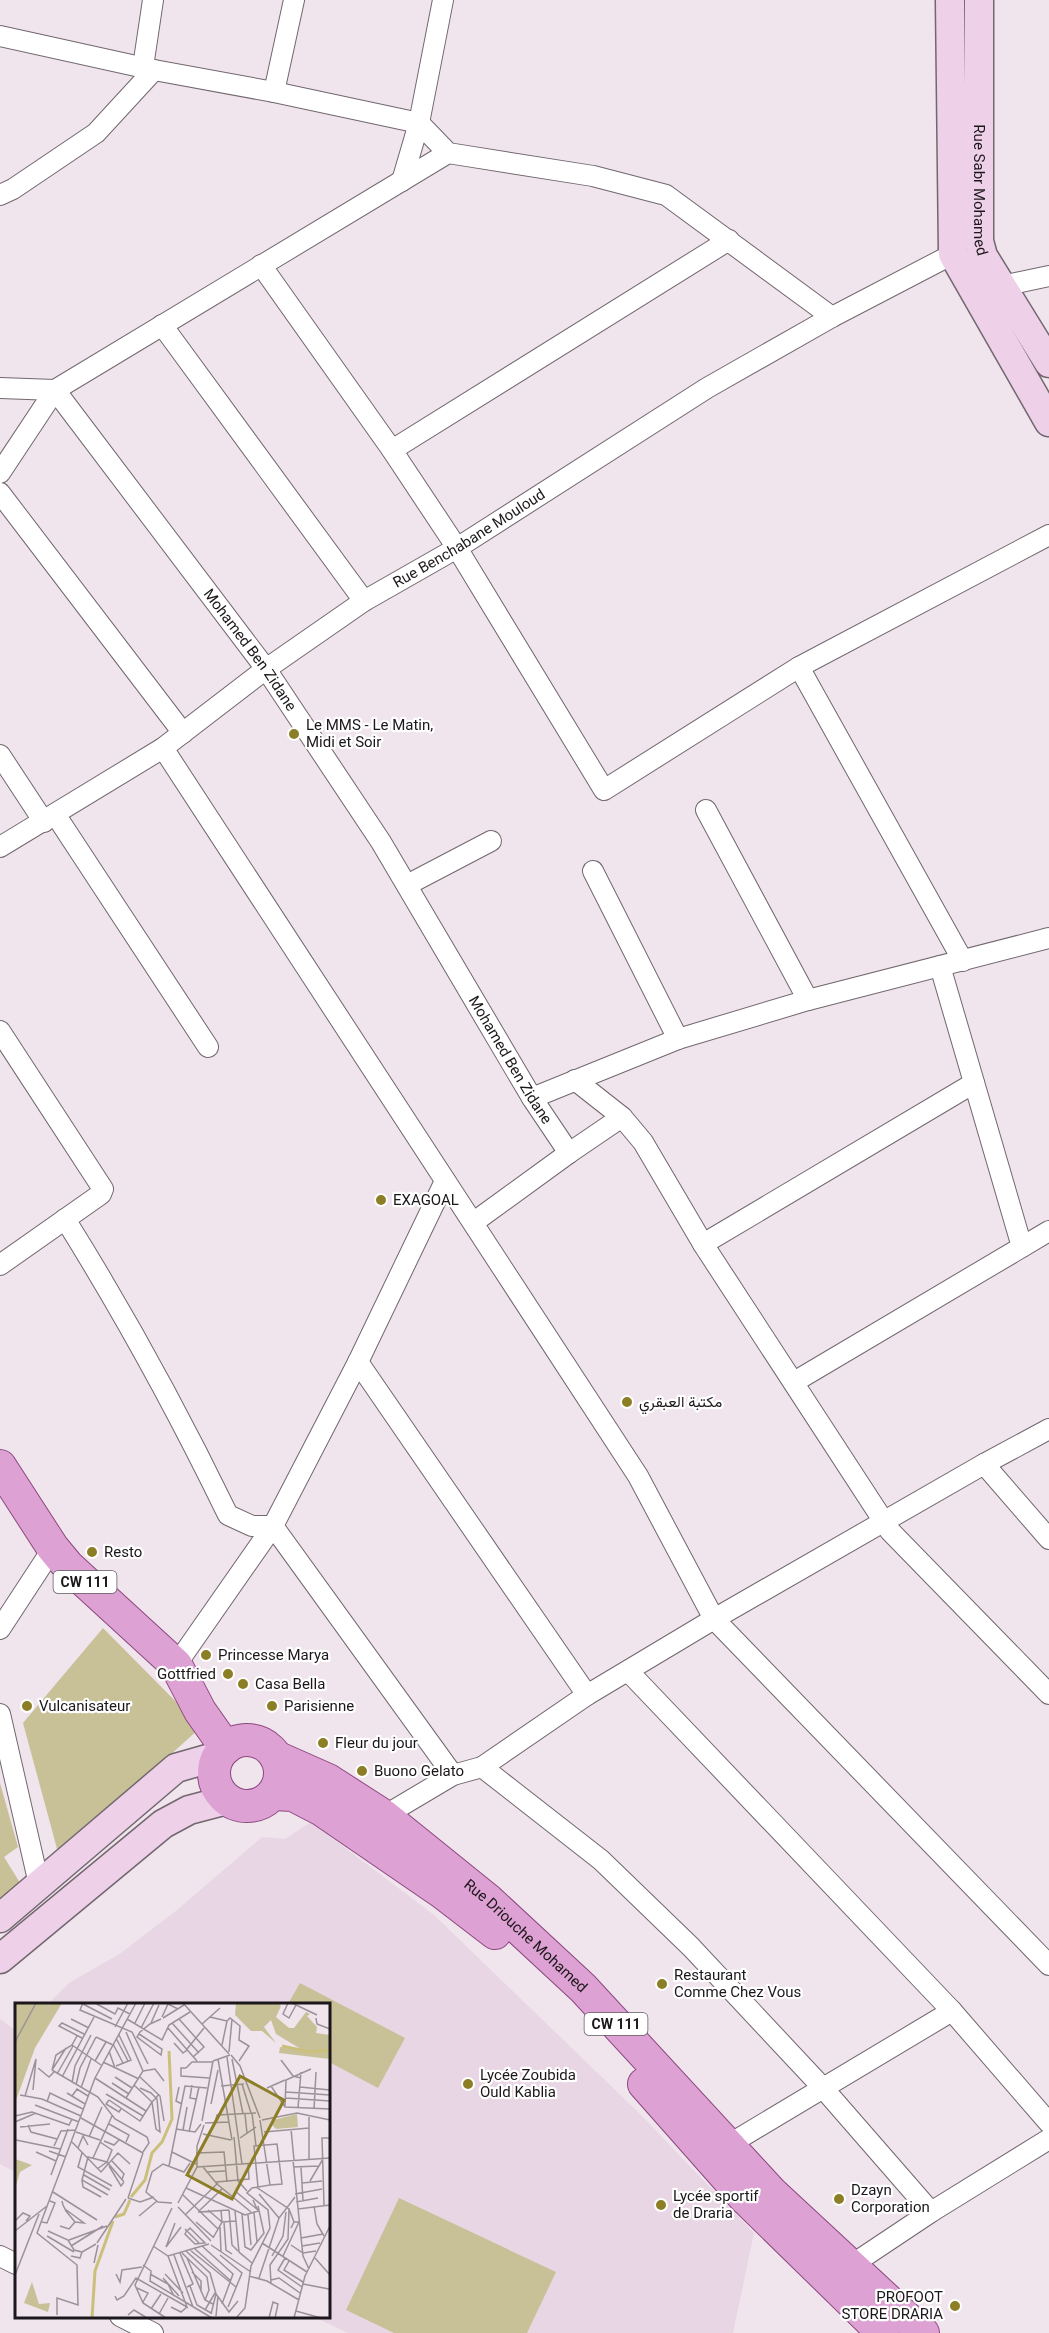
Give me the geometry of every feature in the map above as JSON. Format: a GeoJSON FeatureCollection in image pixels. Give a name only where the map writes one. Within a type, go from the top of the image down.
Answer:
{"type":"FeatureCollection","features":[{"type":"Feature","properties":{"kind":"main road"},"geometry":{"type":"LineString","coordinates":[[950,0],[953,254],[1049,422]]}},
{"type":"Feature","properties":{"kind":"main road","name":"Rue Sabr Mohamed"},"geometry":{"type":"LineString","coordinates":[[980,0],[980,241],[983,256],[1049,363]]}},
{"type":"Feature","properties":{"kind":"main road","name":"CW 111"},"geometry":{"type":"LineString","coordinates":[[0,1466],[53,1548],[68,1566],[181,1675]]}},
{"type":"Feature","properties":{"kind":"main road"},"geometry":{"type":"LineString","coordinates":[[181,1675],[231,1748]]}},
{"type":"Feature","properties":{"kind":"main road"},"geometry":{"type":"LineString","coordinates":[[0,1918],[176,1768],[231,1748],[267,1747],[276,1756],[280,1771],[279,1781],[273,1794],[264,1802],[240,1806],[227,1800],[219,1792],[215,1781],[214,1766],[231,1748]]}},
{"type":"Feature","properties":{"kind":"main road","name":"Rue Driouche Mohamed"},"geometry":{"type":"LineString","coordinates":[[276,1756],[328,1780],[384,1816],[488,1900],[583,1988],[772,2193],[923,2333]]}},
{"type":"Feature","properties":{"kind":"main road","name":"Rue Driouche Mohamed"},"geometry":{"type":"LineString","coordinates":[[273,1794],[293,1795],[322,1810],[434,1887],[507,1942],[557,1989],[743,2196],[883,2333]]}},
{"type":"Feature","properties":{"kind":"main road"},"geometry":{"type":"LineString","coordinates":[[0,1959],[163,1824],[189,1810],[227,1800]]}},
{"type":"Feature","properties":{"kind":"street"},"geometry":{"type":"LineString","coordinates":[[4,190],[96,132],[148,68],[153,0]]}},
{"type":"Feature","properties":{"kind":"street"},"geometry":{"type":"LineString","coordinates":[[274,92],[294,0]]}},
{"type":"Feature","properties":{"kind":"street"},"geometry":{"type":"LineString","coordinates":[[402,181],[419,123],[443,0]]}},
{"type":"Feature","properties":{"kind":"street"},"geometry":{"type":"LineString","coordinates":[[0,36],[419,123],[448,153],[593,176],[666,195],[832,317]]}},
{"type":"Feature","properties":{"kind":"street"},"geometry":{"type":"LineString","coordinates":[[0,473],[55,390],[448,153]]}},
{"type":"Feature","properties":{"kind":"street"},"geometry":{"type":"LineString","coordinates":[[392,450],[729,240]]}},
{"type":"Feature","properties":{"kind":"street","name":"Rue Benchabane Mouloud"},"geometry":{"type":"LineString","coordinates":[[0,847],[163,748],[267,669],[364,602],[457,548],[707,387],[832,317],[953,254]]}},
{"type":"Feature","properties":{"kind":"street"},"geometry":{"type":"LineString","coordinates":[[261,265],[392,450],[457,548],[603,790],[799,668],[1049,535]]}},
{"type":"Feature","properties":{"kind":"street"},"geometry":{"type":"LineString","coordinates":[[1002,286],[1049,276]]}},
{"type":"Feature","properties":{"kind":"street"},"geometry":{"type":"LineString","coordinates":[[162,325],[364,602]]}},
{"type":"Feature","properties":{"kind":"street"},"geometry":{"type":"LineString","coordinates":[[0,388],[55,390]]}},
{"type":"Feature","properties":{"kind":"street","name":"Mohamed Ben Zidane"},"geometry":{"type":"LineString","coordinates":[[55,390],[267,669],[381,842],[532,1098],[569,1153]]}},
{"type":"Feature","properties":{"kind":"street"},"geometry":{"type":"LineString","coordinates":[[0,493],[183,733]]}},
{"type":"Feature","properties":{"kind":"street"},"geometry":{"type":"LineString","coordinates":[[799,668],[963,961]]}},
{"type":"Feature","properties":{"kind":"street"},"geometry":{"type":"LineString","coordinates":[[163,748],[638,1476],[714,1619],[1049,1965]]}},
{"type":"Feature","properties":{"kind":"street"},"geometry":{"type":"LineString","coordinates":[[0,755],[49,818],[208,1047]]}},
{"type":"Feature","properties":{"kind":"street"},"geometry":{"type":"LineString","coordinates":[[706,810],[808,1000]]}},
{"type":"Feature","properties":{"kind":"street"},"geometry":{"type":"LineString","coordinates":[[407,885],[491,841]]}},
{"type":"Feature","properties":{"kind":"street"},"geometry":{"type":"LineString","coordinates":[[593,871],[678,1039]]}},
{"type":"Feature","properties":{"kind":"street"},"geometry":{"type":"LineString","coordinates":[[532,1098],[678,1039],[808,1000],[1049,938]]}},
{"type":"Feature","properties":{"kind":"street"},"geometry":{"type":"LineString","coordinates":[[940,966],[1022,1247]]}},
{"type":"Feature","properties":{"kind":"street"},"geometry":{"type":"LineString","coordinates":[[0,1031],[103,1190],[101,1194],[0,1265]]}},
{"type":"Feature","properties":{"kind":"street"},"geometry":{"type":"LineString","coordinates":[[575,1080],[622,1117],[643,1142],[702,1244],[794,1382],[882,1521],[1049,1694]]}},
{"type":"Feature","properties":{"kind":"street"},"geometry":{"type":"LineString","coordinates":[[702,1244],[974,1083]]}},
{"type":"Feature","properties":{"kind":"street"},"geometry":{"type":"LineString","coordinates":[[474,1222],[622,1117]]}},
{"type":"Feature","properties":{"kind":"street"},"geometry":{"type":"LineString","coordinates":[[181,1675],[273,1526],[358,1362],[445,1181]]}},
{"type":"Feature","properties":{"kind":"street"},"geometry":{"type":"LineString","coordinates":[[65,1219],[101,1277],[189,1433],[228,1515],[252,1526],[273,1526]]}},
{"type":"Feature","properties":{"kind":"street"},"geometry":{"type":"LineString","coordinates":[[794,1382],[1049,1231]]}},
{"type":"Feature","properties":{"kind":"street"},"geometry":{"type":"LineString","coordinates":[[358,1362],[587,1695]]}},
{"type":"Feature","properties":{"kind":"street"},"geometry":{"type":"LineString","coordinates":[[384,1816],[453,1775],[482,1767],[587,1695],[714,1619],[882,1521],[1049,1429]]}},
{"type":"Feature","properties":{"kind":"street"},"geometry":{"type":"LineString","coordinates":[[984,1464],[1049,1539]]}},
{"type":"Feature","properties":{"kind":"street"},"geometry":{"type":"LineString","coordinates":[[273,1526],[453,1775]]}},
{"type":"Feature","properties":{"kind":"street"},"geometry":{"type":"LineString","coordinates":[[0,1629],[53,1548]]}},
{"type":"Feature","properties":{"kind":"street"},"geometry":{"type":"LineString","coordinates":[[628,1671],[952,2011],[1049,2123]]}},
{"type":"Feature","properties":{"kind":"street"},"geometry":{"type":"LineString","coordinates":[[0,1714],[39,1884]]}},
{"type":"Feature","properties":{"kind":"street"},"geometry":{"type":"LineString","coordinates":[[482,1767],[601,1860],[691,1947],[823,2088],[931,2212]]}},
{"type":"Feature","properties":{"kind":"street"},"geometry":{"type":"LineString","coordinates":[[728,2145],[952,2011]]}},
{"type":"Feature","properties":{"kind":"street"},"geometry":{"type":"LineString","coordinates":[[850,2266],[931,2212],[1049,2139]]}},
{"type":"Feature","properties":{"kind":"street"},"geometry":{"type":"LineString","coordinates":[[0,2256],[15,2264]]}},
{"type":"Feature","properties":{"kind":"street"},"geometry":{"type":"LineString","coordinates":[[124,2318],[153,2333]]}},
{"type":"Feature","properties":{"kind":"shaded area"},"geometry":{"type":"Polygon","coordinates":[[[103,1628],[201,1727],[59,1856],[23,1723],[103,1628]]]}},
{"type":"Feature","properties":{"kind":"shaded area"},"geometry":{"type":"Polygon","coordinates":[[[0,1783],[18,1847],[4,1857],[22,1886],[0,1905],[0,1783]]]}},
{"type":"Feature","properties":{"kind":"shaded area","name":"Lycée Zoubida Ould Kablia"},"geometry":{"type":"Polygon","coordinates":[[[311,1822],[434,1915],[638,2112],[754,2233],[733,2333],[348,2333],[316,2318],[330,2318],[330,2003],[49,2003],[69,1983],[121,1953],[177,1910],[262,1837],[285,1839],[311,1822]]]}},
{"type":"Feature","properties":{"kind":"shaded area"},"geometry":{"type":"Polygon","coordinates":[[[300,1983],[405,2038],[378,2088],[330,2063],[330,2003],[289,2003],[300,1983]]]}},
{"type":"Feature","properties":{"kind":"shaded area"},"geometry":{"type":"Polygon","coordinates":[[[0,2019],[15,2030],[15,2172],[0,2164],[0,2019]]]}},
{"type":"Feature","properties":{"kind":"shaded area"},"geometry":{"type":"Polygon","coordinates":[[[399,2198],[556,2272],[527,2333],[394,2333],[346,2310],[399,2198]]]}},
{"type":"Feature","properties":{"kind":"place","name":"Le MMS - Le Matin, Midi et Soir"},"geometry":{"type":"Point","coordinates":[294,734]}},
{"type":"Feature","properties":{"kind":"place","name":"EXAGOAL"},"geometry":{"type":"Point","coordinates":[381,1200]}},
{"type":"Feature","properties":{"kind":"place","name":"مكتبة العبقري"},"geometry":{"type":"Point","coordinates":[627,1402]}},
{"type":"Feature","properties":{"kind":"place","name":"Resto"},"geometry":{"type":"Point","coordinates":[92,1552]}},
{"type":"Feature","properties":{"kind":"place","name":"Princesse Marya"},"geometry":{"type":"Point","coordinates":[206,1655]}},
{"type":"Feature","properties":{"kind":"place","name":"Gottfried"},"geometry":{"type":"Point","coordinates":[228,1674]}},
{"type":"Feature","properties":{"kind":"place","name":"Casa Bella"},"geometry":{"type":"Point","coordinates":[243,1684]}},
{"type":"Feature","properties":{"kind":"place","name":"Vulcanisateur"},"geometry":{"type":"Point","coordinates":[27,1706]}},
{"type":"Feature","properties":{"kind":"place","name":"Parisienne"},"geometry":{"type":"Point","coordinates":[272,1706]}},
{"type":"Feature","properties":{"kind":"place","name":"Fleur du jour"},"geometry":{"type":"Point","coordinates":[323,1743]}},
{"type":"Feature","properties":{"kind":"place","name":"Buono Gelato"},"geometry":{"type":"Point","coordinates":[362,1771]}},
{"type":"Feature","properties":{"kind":"place","name":"Restaurant Comme Chez Vous"},"geometry":{"type":"Point","coordinates":[662,1984]}},
{"type":"Feature","properties":{"kind":"place","name":"Lycée Zoubida Ould Kablia"},"geometry":{"type":"Point","coordinates":[468,2084]}},
{"type":"Feature","properties":{"kind":"place","name":"Dzayn Corporation"},"geometry":{"type":"Point","coordinates":[839,2199]}},
{"type":"Feature","properties":{"kind":"place","name":"Lycée sportif de Draria"},"geometry":{"type":"Point","coordinates":[661,2205]}},
{"type":"Feature","properties":{"kind":"place","name":"PROFOOT STORE DRARIA"},"geometry":{"type":"Point","coordinates":[955,2306]}}]}
